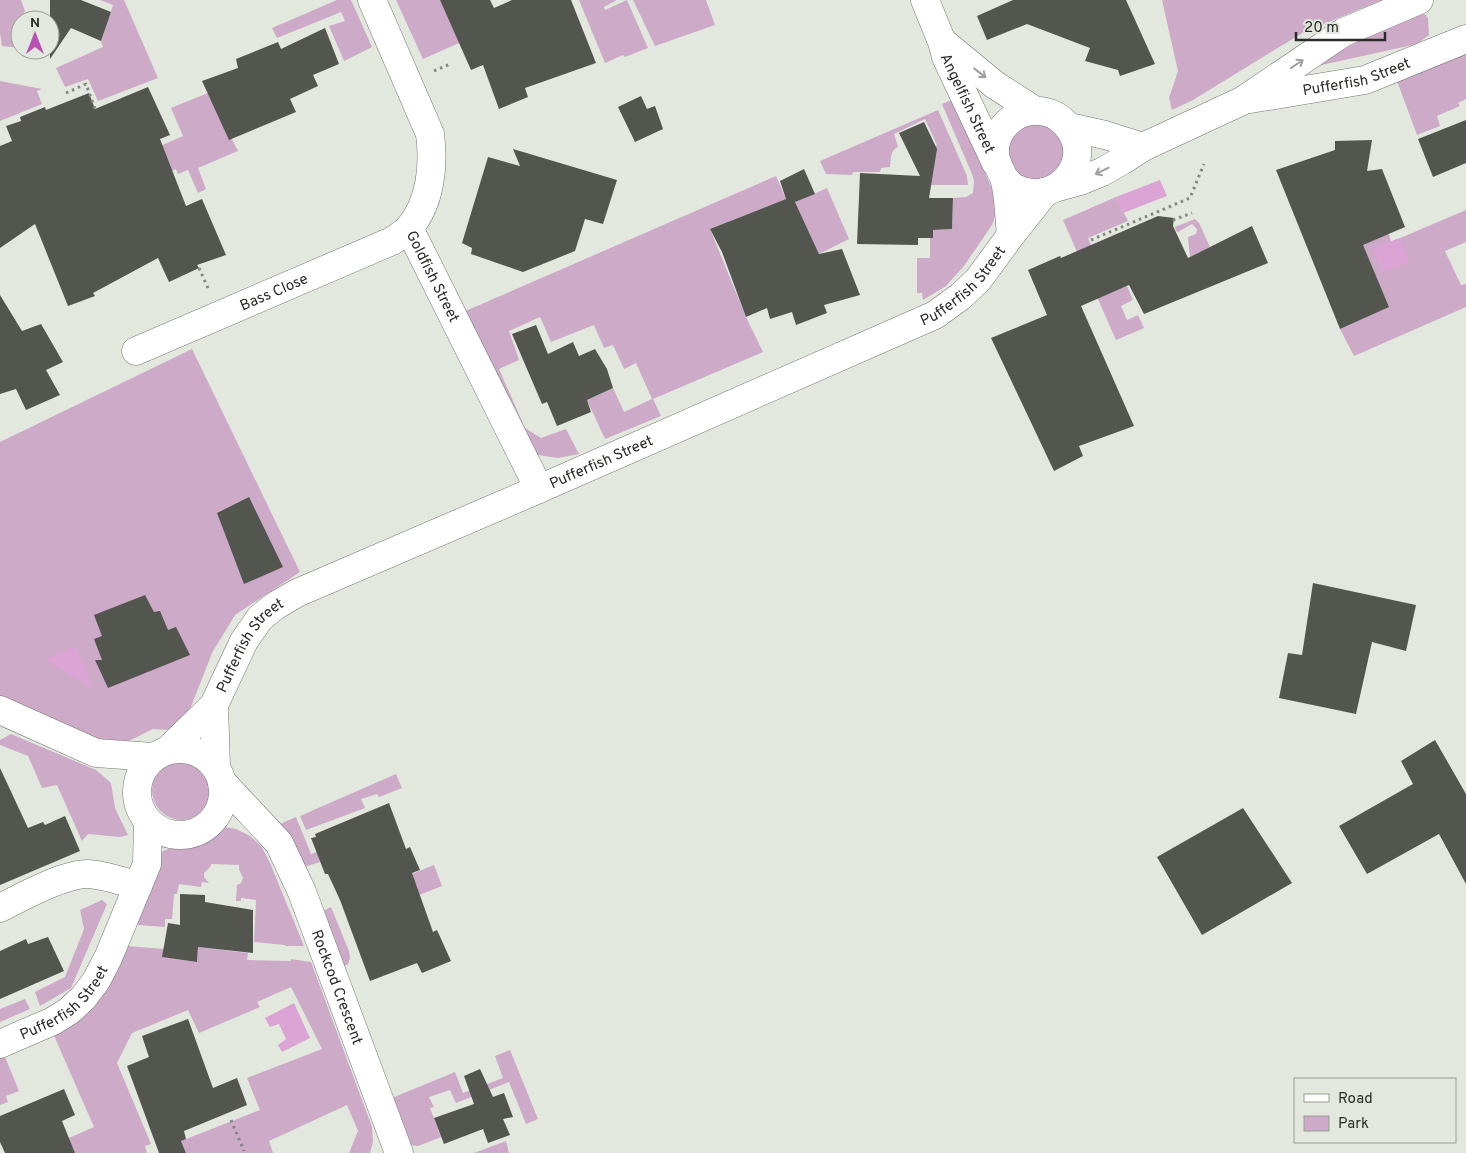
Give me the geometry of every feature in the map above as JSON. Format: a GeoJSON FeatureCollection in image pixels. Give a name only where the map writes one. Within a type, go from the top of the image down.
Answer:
{"type":"FeatureCollection","features":[{"type":"Feature","properties":{"kind":"street","name":"Goldfish Street"},"geometry":{"type":"LineString","coordinates":[[372,0],[430,134],[432,149],[431,168],[426,198],[420,212],[409,228],[539,490]]}},
{"type":"Feature","properties":{"kind":"street","name":"Angelfish Street"},"geometry":{"type":"LineString","coordinates":[[925,0],[946,57],[1000,171]]}},
{"type":"Feature","properties":{"kind":"street","name":"Pufferfish Street"},"geometry":{"type":"LineString","coordinates":[[1000,171],[1015,188],[1030,193],[1052,190],[1080,181],[1102,172],[1143,147],[1242,101],[1344,32],[1419,0]]}},
{"type":"Feature","properties":{"kind":"street","name":"Pufferfish Street"},"geometry":{"type":"LineString","coordinates":[[1242,101],[1364,80],[1466,39]]}},
{"type":"Feature","properties":{"kind":"street","name":"Angelfish Street"},"geometry":{"type":"LineString","coordinates":[[942,42],[995,85],[1034,110]]}},
{"type":"Feature","properties":{"kind":"street","name":"Pufferfish Street"},"geometry":{"type":"LineString","coordinates":[[1010,235],[1000,171],[994,149],[998,135],[1006,123],[1019,114],[1034,110]]}},
{"type":"Feature","properties":{"kind":"street"},"geometry":{"type":"LineString","coordinates":[[1034,110],[1047,112],[1060,118],[1069,127],[1105,135],[1143,147]]}},
{"type":"Feature","properties":{"kind":"street","name":"Pufferfish Street"},"geometry":{"type":"LineString","coordinates":[[0,1044],[53,1021],[69,1011],[96,981],[108,958],[142,875],[142,810],[137,783],[143,768],[214,706],[244,640],[260,618],[275,606],[297,593],[539,490],[935,315],[961,296],[978,280],[1010,235],[1052,190],[1068,178],[1075,166],[1077,153],[1076,139],[1069,127]]}},
{"type":"Feature","properties":{"kind":"street","name":"Bass Close"},"geometry":{"type":"LineString","coordinates":[[136,351],[392,241],[409,228]]}},
{"type":"Feature","properties":{"kind":"street","name":"Pufferfish Street"},"geometry":{"type":"LineString","coordinates":[[142,875],[183,835],[194,833],[204,828],[213,820],[220,808],[223,795],[219,774],[214,706]]}},
{"type":"Feature","properties":{"kind":"street"},"geometry":{"type":"LineString","coordinates":[[5,717],[96,753],[160,753],[181,748],[194,751],[206,757],[219,774]]}},
{"type":"Feature","properties":{"kind":"street"},"geometry":{"type":"LineString","coordinates":[[96,753],[142,810],[164,832],[183,835]]}},
{"type":"Feature","properties":{"kind":"street","name":"Rockcod Crescent"},"geometry":{"type":"LineString","coordinates":[[219,774],[279,843],[302,892],[399,1153]]}},
{"type":"Feature","properties":{"kind":"street"},"geometry":{"type":"LineString","coordinates":[[213,820],[265,828]]}},
{"type":"Feature","properties":{"kind":"street"},"geometry":{"type":"LineString","coordinates":[[0,908],[66,877],[87,874],[110,878],[142,875]]}},
{"type":"Feature","properties":{"kind":"path"},"geometry":{"type":"LineString","coordinates":[[66,93],[86,84],[96,109]]}},
{"type":"Feature","properties":{"kind":"path"},"geometry":{"type":"LineString","coordinates":[[1091,240],[1190,198],[1204,164]]}},
{"type":"Feature","properties":{"kind":"path"},"geometry":{"type":"LineString","coordinates":[[1174,220],[1192,213]]}},
{"type":"Feature","properties":{"kind":"path"},"geometry":{"type":"LineString","coordinates":[[199,268],[209,291]]}},
{"type":"Feature","properties":{"kind":"path"},"geometry":{"type":"LineString","coordinates":[[231,1120],[244,1151]]}},
{"type":"Feature","properties":{"kind":"green space"},"geometry":{"type":"Polygon","coordinates":[[[0,0],[21,0],[25,10],[10,10],[10,47],[2,46],[0,0]]]}},
{"type":"Feature","properties":{"kind":"green space"},"geometry":{"type":"Polygon","coordinates":[[[100,0],[124,0],[158,78],[98,101],[88,79],[65,87],[56,68],[103,47],[101,41],[113,5],[100,0]]]}},
{"type":"Feature","properties":{"kind":"green space"},"geometry":{"type":"Polygon","coordinates":[[[337,0],[351,0],[372,47],[344,61],[329,26],[345,21],[341,12],[277,38],[272,28],[337,0]]]}},
{"type":"Feature","properties":{"kind":"green space"},"geometry":{"type":"Polygon","coordinates":[[[396,0],[440,0],[468,39],[423,59],[396,0]]]}},
{"type":"Feature","properties":{"kind":"green space"},"geometry":{"type":"Polygon","coordinates":[[[579,0],[617,0],[604,7],[605,10],[627,0],[648,48],[625,57],[623,55],[605,63],[579,0]]]}},
{"type":"Feature","properties":{"kind":"green space"},"geometry":{"type":"Polygon","coordinates":[[[633,0],[706,0],[715,25],[655,46],[633,0]]]}},
{"type":"Feature","properties":{"kind":"green space"},"geometry":{"type":"Polygon","coordinates":[[[1162,0],[1382,0],[1304,32],[1193,100],[1172,110],[1169,98],[1178,71],[1162,0]]]}},
{"type":"Feature","properties":{"kind":"green space"},"geometry":{"type":"Polygon","coordinates":[[[1423,12],[1428,18],[1429,35],[1417,44],[1317,66],[1396,18],[1423,12]]]}},
{"type":"Feature","properties":{"kind":"green space"},"geometry":{"type":"Polygon","coordinates":[[[1466,54],[1466,99],[1458,103],[1460,106],[1437,116],[1440,126],[1417,135],[1397,81],[1466,54]]]}},
{"type":"Feature","properties":{"kind":"green space"},"geometry":{"type":"Polygon","coordinates":[[[0,81],[42,89],[37,91],[42,104],[0,121],[0,81]]]}},
{"type":"Feature","properties":{"kind":"green space"},"geometry":{"type":"Polygon","coordinates":[[[208,93],[238,151],[198,168],[206,189],[198,193],[188,170],[178,174],[176,169],[160,177],[109,169],[183,136],[171,108],[208,93]]]}},
{"type":"Feature","properties":{"kind":"green space"},"geometry":{"type":"Polygon","coordinates":[[[954,99],[995,196],[997,210],[992,225],[964,266],[946,286],[923,300],[922,293],[917,293],[917,258],[930,258],[930,238],[933,238],[933,230],[952,229],[953,198],[966,197],[973,193],[974,181],[972,174],[942,104],[954,99]]]}},
{"type":"Feature","properties":{"kind":"green space"},"geometry":{"type":"Polygon","coordinates":[[[938,110],[967,176],[968,185],[931,185],[923,151],[937,145],[925,119],[894,134],[898,147],[892,153],[890,167],[881,168],[880,172],[853,172],[852,175],[826,174],[820,161],[938,110]]]}},
{"type":"Feature","properties":{"kind":"green space"},"geometry":{"type":"Polygon","coordinates":[[[1035,124],[1046,126],[1059,137],[1064,153],[1062,164],[1051,177],[1035,182],[1024,180],[1011,169],[1006,153],[1008,142],[1019,129],[1035,124]]]}},
{"type":"Feature","properties":{"kind":"green space"},"geometry":{"type":"Polygon","coordinates":[[[776,176],[786,199],[710,229],[746,317],[763,352],[653,399],[661,416],[605,439],[587,400],[613,388],[624,412],[652,399],[636,363],[624,369],[613,345],[604,348],[594,325],[551,342],[540,317],[509,331],[519,360],[499,369],[525,428],[541,438],[566,429],[579,454],[558,458],[538,455],[519,440],[461,313],[776,176]]]}},
{"type":"Feature","properties":{"kind":"green space"},"geometry":{"type":"Polygon","coordinates":[[[827,188],[849,239],[819,254],[795,202],[827,188]]]}},
{"type":"Feature","properties":{"kind":"green space"},"geometry":{"type":"Polygon","coordinates":[[[1116,197],[1128,221],[1088,238],[1112,292],[1127,286],[1133,300],[1121,306],[1127,320],[1138,315],[1144,328],[1116,340],[1063,220],[1116,197]]]}},
{"type":"Feature","properties":{"kind":"green space"},"geometry":{"type":"Polygon","coordinates":[[[1381,204],[1391,242],[1466,210],[1466,242],[1445,251],[1461,285],[1466,284],[1466,307],[1354,356],[1340,329],[1388,307],[1352,219],[1381,204]]]}},
{"type":"Feature","properties":{"kind":"green space"},"geometry":{"type":"Polygon","coordinates":[[[1195,219],[1199,223],[1210,247],[1190,257],[1188,237],[1196,234],[1197,229],[1192,224],[1178,232],[1175,227],[1195,219]]]}},
{"type":"Feature","properties":{"kind":"green space"},"geometry":{"type":"Polygon","coordinates":[[[192,349],[300,572],[235,615],[212,653],[185,722],[168,730],[153,729],[131,740],[117,743],[89,736],[0,698],[0,442],[192,349]]]}},
{"type":"Feature","properties":{"kind":"green space"},"geometry":{"type":"Polygon","coordinates":[[[11,734],[96,770],[111,783],[115,808],[128,835],[120,837],[88,834],[82,841],[57,785],[42,788],[28,756],[0,745],[0,740],[11,734]]]}},
{"type":"Feature","properties":{"kind":"green space"},"geometry":{"type":"Polygon","coordinates":[[[182,760],[199,765],[207,773],[212,790],[207,807],[199,815],[182,820],[165,815],[157,807],[152,790],[157,773],[165,765],[182,760]]]}},
{"type":"Feature","properties":{"kind":"green space"},"geometry":{"type":"Polygon","coordinates":[[[396,774],[402,788],[379,797],[377,794],[361,799],[365,808],[306,830],[300,816],[396,774]]]}},
{"type":"Feature","properties":{"kind":"green space"},"geometry":{"type":"Polygon","coordinates":[[[296,817],[311,854],[317,852],[320,862],[301,868],[278,825],[296,817]]]}},
{"type":"Feature","properties":{"kind":"green space"},"geometry":{"type":"Polygon","coordinates":[[[224,827],[236,829],[250,836],[261,846],[270,863],[304,946],[254,942],[256,900],[241,898],[241,901],[236,901],[237,885],[241,883],[243,878],[239,865],[211,864],[204,873],[204,877],[209,883],[202,882],[201,887],[179,884],[177,894],[174,894],[172,919],[165,919],[165,927],[138,925],[134,921],[156,862],[163,851],[213,829],[224,827]]]}},
{"type":"Feature","properties":{"kind":"green space"},"geometry":{"type":"Polygon","coordinates":[[[434,865],[442,886],[355,921],[346,901],[434,865]]]}},
{"type":"Feature","properties":{"kind":"green space"},"geometry":{"type":"Polygon","coordinates":[[[102,900],[107,904],[71,988],[40,1006],[35,992],[65,977],[84,929],[80,910],[102,900]]]}},
{"type":"Feature","properties":{"kind":"green space"},"geometry":{"type":"Polygon","coordinates":[[[331,907],[349,951],[350,958],[348,964],[340,968],[323,911],[331,907]]]}},
{"type":"Feature","properties":{"kind":"green space"},"geometry":{"type":"Polygon","coordinates":[[[127,946],[164,949],[163,957],[197,962],[198,947],[248,953],[247,960],[291,961],[291,959],[311,962],[372,1127],[373,1142],[370,1153],[349,1153],[358,1131],[347,1105],[269,1141],[273,1153],[186,1153],[181,1141],[260,1110],[247,1078],[322,1049],[291,987],[257,1002],[260,1007],[199,1033],[188,1010],[132,1033],[117,1063],[151,1144],[145,1146],[147,1153],[70,1153],[69,1138],[94,1127],[52,1031],[127,946]]]}},
{"type":"Feature","properties":{"kind":"green space"},"geometry":{"type":"Polygon","coordinates":[[[25,999],[30,1009],[0,1022],[0,1009],[25,999]]]}},
{"type":"Feature","properties":{"kind":"green space"},"geometry":{"type":"Polygon","coordinates":[[[510,1050],[538,1119],[526,1124],[509,1082],[456,1103],[450,1090],[429,1097],[434,1107],[430,1108],[441,1137],[418,1146],[409,1145],[392,1098],[455,1072],[463,1093],[503,1078],[495,1056],[510,1050]]]}},
{"type":"Feature","properties":{"kind":"green space"},"geometry":{"type":"Polygon","coordinates":[[[3,1052],[19,1091],[6,1096],[8,1102],[0,1105],[0,1054],[3,1052]]]}},
{"type":"Feature","properties":{"kind":"green space"},"geometry":{"type":"Polygon","coordinates":[[[506,1141],[509,1153],[474,1153],[506,1141]]]}},
{"type":"Feature","properties":{"kind":"shaded area"},"geometry":{"type":"Polygon","coordinates":[[[1160,180],[1167,196],[1123,213],[1116,197],[1160,180]]]}},
{"type":"Feature","properties":{"kind":"shaded area"},"geometry":{"type":"Polygon","coordinates":[[[1399,238],[1410,262],[1382,272],[1373,249],[1399,238]]]}},
{"type":"Feature","properties":{"kind":"shaded area"},"geometry":{"type":"Polygon","coordinates":[[[76,646],[93,689],[45,659],[76,646]]]}},
{"type":"Feature","properties":{"kind":"shaded area"},"geometry":{"type":"Polygon","coordinates":[[[294,1003],[310,1038],[282,1052],[278,1045],[286,1039],[279,1024],[270,1027],[265,1018],[294,1003]]]}},
{"type":"Feature","properties":{"kind":"building"},"geometry":{"type":"Polygon","coordinates":[[[50,0],[81,0],[111,12],[101,41],[71,28],[60,44],[60,10],[50,10],[50,0]]]}},
{"type":"Feature","properties":{"kind":"building"},"geometry":{"type":"Polygon","coordinates":[[[440,0],[490,0],[494,8],[512,0],[571,0],[596,63],[525,88],[528,97],[499,109],[483,65],[471,70],[440,0]]]}},
{"type":"Feature","properties":{"kind":"building"},"geometry":{"type":"Polygon","coordinates":[[[1013,0],[1126,0],[1155,64],[1120,76],[1118,70],[1085,61],[1090,48],[1027,24],[987,40],[977,16],[1013,0]]]}},
{"type":"Feature","properties":{"kind":"building"},"geometry":{"type":"Polygon","coordinates":[[[325,28],[339,64],[313,75],[318,86],[290,99],[296,112],[229,140],[202,81],[238,68],[236,59],[278,42],[281,49],[325,28]]]}},
{"type":"Feature","properties":{"kind":"building"},"geometry":{"type":"Polygon","coordinates":[[[148,87],[170,135],[160,139],[186,206],[202,199],[226,255],[197,265],[199,268],[169,282],[158,258],[93,293],[95,296],[68,306],[35,224],[0,248],[0,146],[12,141],[6,126],[21,121],[20,117],[45,107],[46,110],[89,93],[95,109],[148,87]]]}},
{"type":"Feature","properties":{"kind":"building"},"geometry":{"type":"Polygon","coordinates":[[[641,96],[647,109],[655,106],[663,129],[635,142],[618,107],[641,96]]]}},
{"type":"Feature","properties":{"kind":"building"},"geometry":{"type":"Polygon","coordinates":[[[1466,120],[1466,163],[1433,177],[1418,139],[1466,120]]]}},
{"type":"Feature","properties":{"kind":"building"},"geometry":{"type":"Polygon","coordinates":[[[924,122],[937,149],[929,198],[953,198],[952,229],[933,230],[933,238],[918,238],[918,245],[857,244],[860,173],[920,176],[899,133],[924,122]]]}},
{"type":"Feature","properties":{"kind":"building"},"geometry":{"type":"Polygon","coordinates":[[[1372,140],[1367,171],[1382,169],[1405,227],[1363,245],[1389,307],[1340,329],[1276,170],[1335,150],[1335,141],[1372,140]]]}},
{"type":"Feature","properties":{"kind":"building"},"geometry":{"type":"Polygon","coordinates":[[[513,149],[617,180],[603,224],[585,219],[575,251],[523,272],[471,254],[472,248],[462,243],[488,157],[520,166],[513,149]]]}},
{"type":"Feature","properties":{"kind":"building"},"geometry":{"type":"Polygon","coordinates":[[[804,169],[815,194],[795,202],[819,254],[842,249],[860,295],[824,305],[827,313],[796,325],[792,312],[770,319],[767,308],[746,317],[722,252],[710,229],[786,199],[780,181],[804,169]]]}},
{"type":"Feature","properties":{"kind":"building"},"geometry":{"type":"Polygon","coordinates":[[[1158,216],[1174,218],[1173,226],[1188,258],[1252,226],[1268,263],[1144,314],[1129,285],[1081,306],[1134,426],[1079,446],[1083,456],[1054,471],[991,338],[1047,315],[1028,270],[1060,256],[1061,258],[1158,216]]]}},
{"type":"Feature","properties":{"kind":"building"},"geometry":{"type":"Polygon","coordinates":[[[0,295],[22,331],[41,324],[63,362],[46,370],[60,395],[26,410],[16,389],[0,394],[0,295]]]}},
{"type":"Feature","properties":{"kind":"building"},"geometry":{"type":"Polygon","coordinates":[[[536,325],[548,354],[573,342],[579,356],[595,349],[607,369],[613,388],[587,400],[591,412],[557,426],[547,402],[542,404],[512,334],[536,325]]]}},
{"type":"Feature","properties":{"kind":"building"},"geometry":{"type":"Polygon","coordinates":[[[249,497],[283,567],[244,584],[217,513],[249,497]]]}},
{"type":"Feature","properties":{"kind":"building"},"geometry":{"type":"Polygon","coordinates":[[[1313,583],[1416,605],[1406,651],[1372,642],[1356,714],[1279,698],[1288,653],[1302,655],[1313,583]]]}},
{"type":"Feature","properties":{"kind":"building"},"geometry":{"type":"Polygon","coordinates":[[[145,595],[154,612],[160,611],[168,630],[176,627],[190,655],[108,688],[95,660],[102,660],[94,639],[102,636],[94,615],[145,595]]]}},
{"type":"Feature","properties":{"kind":"building"},"geometry":{"type":"Polygon","coordinates":[[[1435,740],[1466,794],[1466,884],[1439,834],[1367,874],[1339,826],[1413,784],[1401,761],[1435,740]]]}},
{"type":"Feature","properties":{"kind":"building"},"geometry":{"type":"Polygon","coordinates":[[[0,768],[28,828],[43,822],[45,825],[65,816],[80,851],[0,885],[0,768]]]}},
{"type":"Feature","properties":{"kind":"building"},"geometry":{"type":"Polygon","coordinates":[[[389,803],[406,849],[410,847],[420,870],[412,873],[433,932],[437,930],[451,961],[422,973],[417,963],[370,981],[340,900],[328,874],[325,874],[311,838],[316,837],[315,834],[389,803]]]}},
{"type":"Feature","properties":{"kind":"building"},"geometry":{"type":"Polygon","coordinates":[[[1243,808],[1292,883],[1202,935],[1157,857],[1243,808]]]}},
{"type":"Feature","properties":{"kind":"building"},"geometry":{"type":"Polygon","coordinates":[[[180,894],[205,895],[205,902],[253,910],[253,953],[198,947],[197,962],[162,957],[168,923],[180,925],[180,894]]]}},
{"type":"Feature","properties":{"kind":"building"},"geometry":{"type":"Polygon","coordinates":[[[48,937],[64,971],[0,999],[0,951],[26,939],[28,944],[48,937]]]}},
{"type":"Feature","properties":{"kind":"building"},"geometry":{"type":"Polygon","coordinates":[[[188,1019],[213,1088],[237,1078],[247,1105],[184,1131],[186,1139],[181,1141],[186,1153],[159,1153],[127,1066],[149,1057],[142,1036],[188,1019]]]}},
{"type":"Feature","properties":{"kind":"building"},"geometry":{"type":"Polygon","coordinates":[[[480,1069],[493,1097],[504,1093],[513,1117],[503,1119],[510,1135],[488,1143],[483,1129],[444,1144],[434,1118],[474,1104],[464,1076],[480,1069]]]}},
{"type":"Feature","properties":{"kind":"building"},"geometry":{"type":"Polygon","coordinates":[[[64,1089],[75,1115],[62,1121],[75,1153],[5,1153],[0,1142],[0,1116],[64,1089]]]}}]}
